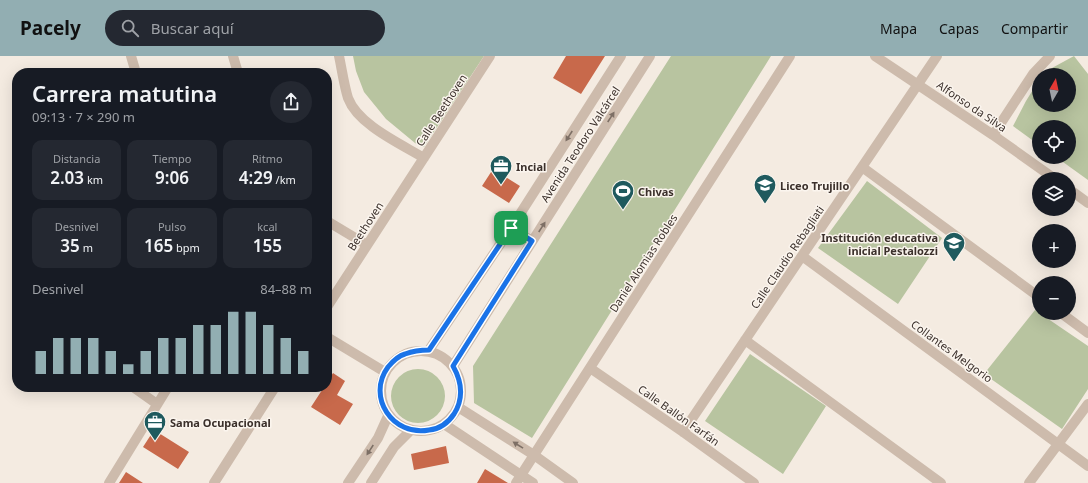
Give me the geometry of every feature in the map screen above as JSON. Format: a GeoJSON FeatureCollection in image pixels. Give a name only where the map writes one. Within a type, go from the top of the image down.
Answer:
{"type":"FeatureCollection","features":[{"type":"Feature","properties":{"kind":"street"},"geometry":{"type":"LineString","coordinates":[[131,56],[135,68]]}},
{"type":"Feature","properties":{"kind":"street"},"geometry":{"type":"LineString","coordinates":[[233,56],[237,68]]}},
{"type":"Feature","properties":{"kind":"street"},"geometry":{"type":"LineString","coordinates":[[339,56],[349,99],[362,119],[381,133],[424,158]]}},
{"type":"Feature","properties":{"kind":"street","name":"Calle Beethoven"},"geometry":{"type":"LineString","coordinates":[[424,158],[490,56]]}},
{"type":"Feature","properties":{"kind":"street","name":"Avenida Teodoro Valcárcel"},"geometry":{"type":"LineString","coordinates":[[429,350],[511,228],[620,56]]}},
{"type":"Feature","properties":{"kind":"street","name":"Avenida Teodoro Valcárcel"},"geometry":{"type":"LineString","coordinates":[[453,366],[650,56]]}},
{"type":"Feature","properties":{"kind":"street","name":"Daniel Alomias Robles"},"geometry":{"type":"LineString","coordinates":[[519,479],[790,56]]}},
{"type":"Feature","properties":{"kind":"street","name":"Alfonso da Silva"},"geometry":{"type":"LineString","coordinates":[[875,56],[993,135],[1045,172]]}},
{"type":"Feature","properties":{"kind":"street","name":"Calle Claudio Rebagliati"},"geometry":{"type":"LineString","coordinates":[[683,432],[936,56]]}},
{"type":"Feature","properties":{"kind":"street"},"geometry":{"type":"LineString","coordinates":[[993,135],[1033,74],[1050,56]]}},
{"type":"Feature","properties":{"kind":"street","name":"Beethoven"},"geometry":{"type":"LineString","coordinates":[[332,299],[424,158]]}},
{"type":"Feature","properties":{"kind":"street"},"geometry":{"type":"LineString","coordinates":[[862,167],[1032,292]]}},
{"type":"Feature","properties":{"kind":"street"},"geometry":{"type":"LineString","coordinates":[[1076,194],[1088,203]]}},
{"type":"Feature","properties":{"kind":"street"},"geometry":{"type":"LineString","coordinates":[[332,224],[367,245]]}},
{"type":"Feature","properties":{"kind":"street"},"geometry":{"type":"LineString","coordinates":[[511,228],[532,241]]}},
{"type":"Feature","properties":{"kind":"street","name":"Collantes Melgorio"},"geometry":{"type":"LineString","coordinates":[[802,256],[1088,466]]}},
{"type":"Feature","properties":{"kind":"street"},"geometry":{"type":"LineString","coordinates":[[1070,320],[1088,333]]}},
{"type":"Feature","properties":{"kind":"street"},"geometry":{"type":"LineString","coordinates":[[332,340],[385,372]]}},
{"type":"Feature","properties":{"kind":"street"},"geometry":{"type":"LineString","coordinates":[[745,340],[941,483]]}},
{"type":"Feature","properties":{"kind":"street"},"geometry":{"type":"LineString","coordinates":[[417,350],[429,350],[441,356],[453,366],[461,386],[461,397],[458,408],[452,417],[444,424],[434,429],[422,431],[410,430],[398,425],[388,416],[383,406],[380,394],[380,383],[385,372],[393,361],[404,354],[417,350]]}},
{"type":"Feature","properties":{"kind":"street","name":"Calle Ballón Farfán"},"geometry":{"type":"LineString","coordinates":[[590,368],[754,483]]}},
{"type":"Feature","properties":{"kind":"street"},"geometry":{"type":"LineString","coordinates":[[140,392],[157,404]]}},
{"type":"Feature","properties":{"kind":"street"},"geometry":{"type":"LineString","coordinates":[[110,483],[165,392]]}},
{"type":"Feature","properties":{"kind":"street"},"geometry":{"type":"LineString","coordinates":[[214,483],[272,392]]}},
{"type":"Feature","properties":{"kind":"street"},"geometry":{"type":"LineString","coordinates":[[1029,483],[1088,404]]}},
{"type":"Feature","properties":{"kind":"street"},"geometry":{"type":"LineString","coordinates":[[458,408],[534,455],[573,483]]}},
{"type":"Feature","properties":{"kind":"street"},"geometry":{"type":"LineString","coordinates":[[348,483],[378,438],[388,416]]}},
{"type":"Feature","properties":{"kind":"street"},"geometry":{"type":"LineString","coordinates":[[444,424],[519,479],[533,483]]}},
{"type":"Feature","properties":{"kind":"street"},"geometry":{"type":"LineString","coordinates":[[371,483],[394,447],[410,430]]}},
{"type":"Feature","properties":{"kind":"green space"},"geometry":{"type":"Polygon","coordinates":[[[353,56],[484,56],[424,147],[415,143],[386,119],[364,92],[356,71],[353,56]]]}},
{"type":"Feature","properties":{"kind":"green space","name":"Chivas"},"geometry":{"type":"Polygon","coordinates":[[[671,56],[771,56],[532,438],[474,403],[473,366],[671,56]]]}},
{"type":"Feature","properties":{"kind":"green space"},"geometry":{"type":"Polygon","coordinates":[[[1074,56],[1088,74],[1088,180],[1066,164],[1076,164],[1076,120],[1032,120],[1032,140],[1013,126],[1032,91],[1032,112],[1076,112],[1076,68],[1052,68],[1074,56]]]}},
{"type":"Feature","properties":{"kind":"green space"},"geometry":{"type":"Polygon","coordinates":[[[867,181],[942,238],[898,304],[818,248],[867,181]]]}},
{"type":"Feature","properties":{"kind":"green space"},"geometry":{"type":"Polygon","coordinates":[[[1032,314],[1032,320],[1050,320],[1088,346],[1088,389],[1062,429],[984,374],[1032,314]]]}},
{"type":"Feature","properties":{"kind":"green space"},"geometry":{"type":"Polygon","coordinates":[[[750,354],[826,406],[783,474],[705,421],[750,354]]]}},
{"type":"Feature","properties":{"kind":"green space"},"geometry":{"type":"Polygon","coordinates":[[[418,369],[428,371],[437,377],[443,386],[445,396],[443,406],[437,415],[428,421],[418,423],[408,421],[399,415],[393,406],[391,396],[393,386],[399,377],[408,371],[418,369]]]}},
{"type":"Feature","properties":{"kind":"building"},"geometry":{"type":"Polygon","coordinates":[[[566,56],[605,56],[581,94],[553,78],[566,56]]]}},
{"type":"Feature","properties":{"kind":"building","name":"Incial"},"geometry":{"type":"Polygon","coordinates":[[[493,169],[520,186],[509,203],[482,186],[493,169]]]}},
{"type":"Feature","properties":{"kind":"building"},"geometry":{"type":"Polygon","coordinates":[[[333,373],[345,381],[337,395],[353,404],[340,425],[311,407],[321,392],[332,392],[333,373]]]}},
{"type":"Feature","properties":{"kind":"building"},"geometry":{"type":"Polygon","coordinates":[[[154,430],[189,452],[178,469],[143,447],[154,430]]]}},
{"type":"Feature","properties":{"kind":"building"},"geometry":{"type":"Polygon","coordinates":[[[446,446],[449,463],[414,470],[411,454],[446,446]]]}},
{"type":"Feature","properties":{"kind":"building"},"geometry":{"type":"Polygon","coordinates":[[[485,469],[508,483],[477,483],[485,469]]]}},
{"type":"Feature","properties":{"kind":"building"},"geometry":{"type":"Polygon","coordinates":[[[126,472],[143,483],[119,483],[126,472]]]}},
{"type":"Feature","properties":{"kind":"place","name":"Incial"},"geometry":{"type":"Point","coordinates":[501,186]}},
{"type":"Feature","properties":{"kind":"place","name":"Liceo Trujillo"},"geometry":{"type":"Point","coordinates":[765,204]}},
{"type":"Feature","properties":{"kind":"place","name":"Chivas"},"geometry":{"type":"Point","coordinates":[623,210]}},
{"type":"Feature","properties":{"kind":"place","name":"Institución educativa inicial Pestalozzi"},"geometry":{"type":"Point","coordinates":[954,262]}},
{"type":"Feature","properties":{"kind":"place","name":"Sama Ocupacional"},"geometry":{"type":"Point","coordinates":[155,442]}},
{"type":"Feature","properties":{"kind":"route"},"geometry":{"type":"LineString","coordinates":[[511,228],[532,241],[453,366],[461,386],[461,397],[458,408],[452,417],[444,424],[434,429],[422,431],[410,430],[398,425],[388,416],[383,406],[380,394],[380,383],[385,372],[393,361],[404,354],[417,350],[429,350],[511,228]]}}]}
